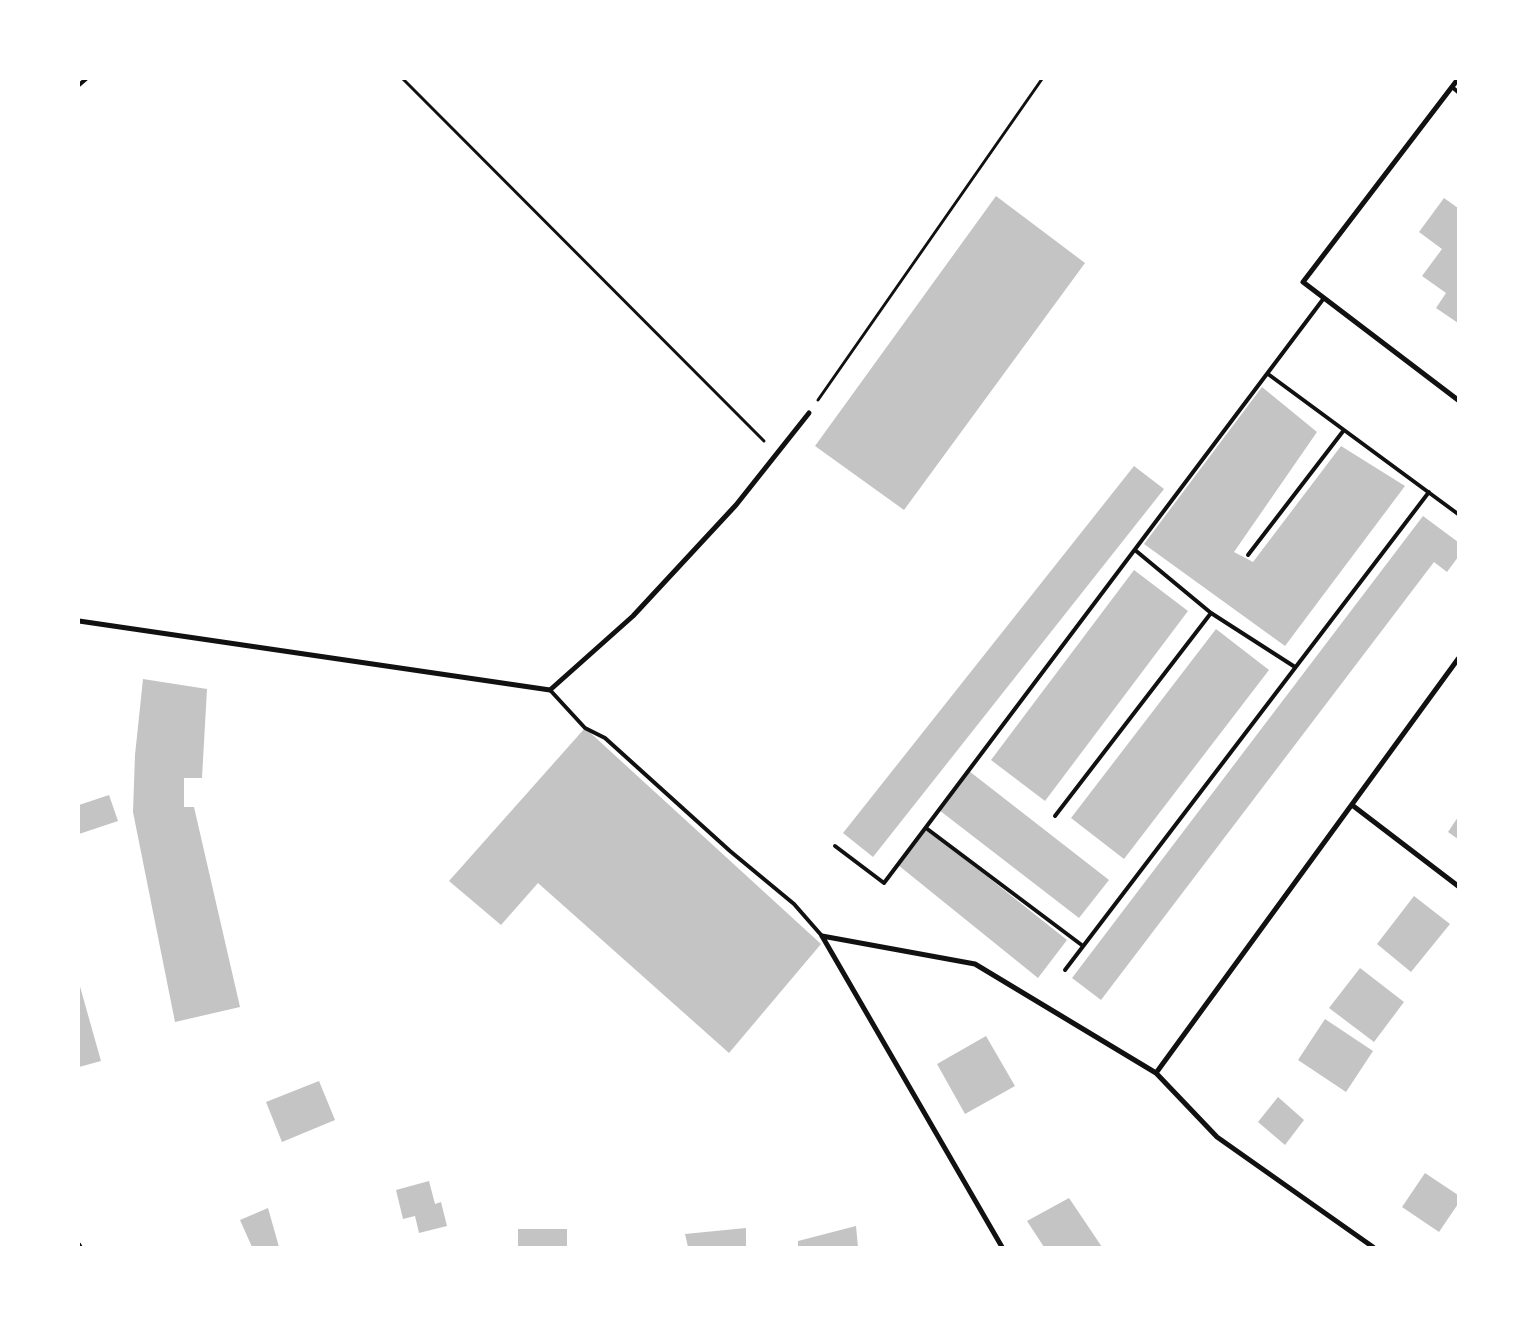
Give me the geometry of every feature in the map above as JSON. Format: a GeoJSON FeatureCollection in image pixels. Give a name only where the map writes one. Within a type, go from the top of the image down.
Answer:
{"type":"FeatureCollection","features":[{"type":"Feature","properties":{"kind":"street"},"geometry":{"type":"LineString","coordinates":[[1458,79],[1303,282],[1458,400]]}},
{"type":"Feature","properties":{"kind":"street"},"geometry":{"type":"LineString","coordinates":[[79,620],[550,690],[633,616],[736,505],[809,413]]}},
{"type":"Feature","properties":{"kind":"street"},"geometry":{"type":"LineString","coordinates":[[1156,1073],[1458,659]]}},
{"type":"Feature","properties":{"kind":"street"},"geometry":{"type":"LineString","coordinates":[[1352,805],[1458,886]]}},
{"type":"Feature","properties":{"kind":"street"},"geometry":{"type":"LineString","coordinates":[[822,936],[975,964],[1156,1073],[1217,1136],[1372,1247]]}},
{"type":"Feature","properties":{"kind":"street"},"geometry":{"type":"LineString","coordinates":[[822,936],[1002,1247]]}},
{"type":"Feature","properties":{"kind":"lane"},"geometry":{"type":"LineString","coordinates":[[79,85],[86,79]]}},
{"type":"Feature","properties":{"kind":"lane"},"geometry":{"type":"LineString","coordinates":[[1452,87],[1458,92]]}},
{"type":"Feature","properties":{"kind":"lane"},"geometry":{"type":"LineString","coordinates":[[835,846],[884,883],[1324,298]]}},
{"type":"Feature","properties":{"kind":"lane"},"geometry":{"type":"LineString","coordinates":[[1268,374],[1458,514]]}},
{"type":"Feature","properties":{"kind":"lane"},"geometry":{"type":"LineString","coordinates":[[1248,555],[1344,430]]}},
{"type":"Feature","properties":{"kind":"lane"},"geometry":{"type":"LineString","coordinates":[[1064,970],[1428,492]]}},
{"type":"Feature","properties":{"kind":"lane"},"geometry":{"type":"LineString","coordinates":[[1135,550],[1211,613],[1296,667]]}},
{"type":"Feature","properties":{"kind":"lane"},"geometry":{"type":"LineString","coordinates":[[1055,816],[1211,613]]}},
{"type":"Feature","properties":{"kind":"lane"},"geometry":{"type":"LineString","coordinates":[[550,690],[584,728],[605,738],[730,851],[794,904],[822,936]]}},
{"type":"Feature","properties":{"kind":"lane"},"geometry":{"type":"LineString","coordinates":[[926,828],[1083,946]]}},
{"type":"Feature","properties":{"kind":"path"},"geometry":{"type":"LineString","coordinates":[[403,79],[777,454]]}},
{"type":"Feature","properties":{"kind":"path"},"geometry":{"type":"LineString","coordinates":[[809,413],[1042,79]]}},
{"type":"Feature","properties":{"kind":"building"},"geometry":{"type":"Polygon","coordinates":[[[996,196],[1085,263],[904,510],[815,446],[996,196]]]}},
{"type":"Feature","properties":{"kind":"building"},"geometry":{"type":"Polygon","coordinates":[[[1444,198],[1458,208],[1458,323],[1436,308],[1446,293],[1422,276],[1442,249],[1419,232],[1444,198]]]}},
{"type":"Feature","properties":{"kind":"building"},"geometry":{"type":"Polygon","coordinates":[[[1262,387],[1317,432],[1234,552],[1253,562],[1341,446],[1405,486],[1285,646],[1144,544],[1262,387]]]}},
{"type":"Feature","properties":{"kind":"building"},"geometry":{"type":"Polygon","coordinates":[[[1134,466],[1164,489],[873,857],[843,833],[1134,466]]]}},
{"type":"Feature","properties":{"kind":"building"},"geometry":{"type":"Polygon","coordinates":[[[1423,516],[1458,542],[1458,557],[1447,572],[1434,562],[1101,1000],[1072,978],[1423,516]]]}},
{"type":"Feature","properties":{"kind":"building"},"geometry":{"type":"Polygon","coordinates":[[[1134,570],[1188,611],[1045,801],[991,760],[1134,570]]]}},
{"type":"Feature","properties":{"kind":"building"},"geometry":{"type":"Polygon","coordinates":[[[1216,629],[1269,670],[1124,859],[1071,818],[1216,629]]]}},
{"type":"Feature","properties":{"kind":"building"},"geometry":{"type":"Polygon","coordinates":[[[143,679],[207,689],[202,778],[184,778],[184,807],[194,807],[240,1007],[175,1022],[133,812],[135,755],[143,679]]]}},
{"type":"Feature","properties":{"kind":"building"},"geometry":{"type":"Polygon","coordinates":[[[585,728],[821,944],[729,1053],[538,883],[501,925],[449,881],[585,728]]]}},
{"type":"Feature","properties":{"kind":"building"},"geometry":{"type":"Polygon","coordinates":[[[969,771],[1109,880],[1079,918],[939,810],[969,771]]]}},
{"type":"Feature","properties":{"kind":"building"},"geometry":{"type":"Polygon","coordinates":[[[109,795],[118,821],[79,834],[79,805],[109,795]]]}},
{"type":"Feature","properties":{"kind":"building"},"geometry":{"type":"Polygon","coordinates":[[[1458,817],[1458,839],[1448,832],[1458,817]]]}},
{"type":"Feature","properties":{"kind":"building"},"geometry":{"type":"Polygon","coordinates":[[[926,828],[1067,940],[1038,978],[898,865],[926,828]]]}},
{"type":"Feature","properties":{"kind":"building"},"geometry":{"type":"Polygon","coordinates":[[[1414,896],[1450,924],[1411,972],[1377,944],[1414,896]]]}},
{"type":"Feature","properties":{"kind":"building"},"geometry":{"type":"Polygon","coordinates":[[[1360,968],[1404,1002],[1374,1042],[1329,1008],[1360,968]]]}},
{"type":"Feature","properties":{"kind":"building"},"geometry":{"type":"Polygon","coordinates":[[[79,983],[101,1061],[79,1067],[79,983]]]}},
{"type":"Feature","properties":{"kind":"building"},"geometry":{"type":"Polygon","coordinates":[[[1325,1019],[1373,1051],[1346,1092],[1298,1060],[1325,1019]]]}},
{"type":"Feature","properties":{"kind":"building"},"geometry":{"type":"Polygon","coordinates":[[[986,1036],[1015,1086],[965,1114],[937,1064],[986,1036]]]}},
{"type":"Feature","properties":{"kind":"building"},"geometry":{"type":"Polygon","coordinates":[[[319,1081],[335,1120],[282,1142],[266,1102],[319,1081]]]}},
{"type":"Feature","properties":{"kind":"building"},"geometry":{"type":"Polygon","coordinates":[[[1278,1097],[1304,1120],[1285,1145],[1258,1122],[1278,1097]]]}},
{"type":"Feature","properties":{"kind":"building"},"geometry":{"type":"Polygon","coordinates":[[[1425,1173],[1458,1195],[1458,1204],[1439,1232],[1402,1207],[1425,1173]]]}},
{"type":"Feature","properties":{"kind":"building"},"geometry":{"type":"Polygon","coordinates":[[[429,1181],[435,1204],[441,1202],[447,1226],[419,1233],[415,1216],[403,1219],[396,1190],[429,1181]]]}},
{"type":"Feature","properties":{"kind":"building"},"geometry":{"type":"Polygon","coordinates":[[[1069,1198],[1102,1247],[1044,1247],[1027,1221],[1069,1198]]]}},
{"type":"Feature","properties":{"kind":"building"},"geometry":{"type":"Polygon","coordinates":[[[268,1208],[279,1247],[252,1247],[240,1220],[268,1208]]]}},
{"type":"Feature","properties":{"kind":"building"},"geometry":{"type":"Polygon","coordinates":[[[856,1226],[858,1247],[798,1247],[798,1241],[856,1226]]]}},
{"type":"Feature","properties":{"kind":"building"},"geometry":{"type":"Polygon","coordinates":[[[746,1228],[746,1247],[688,1247],[685,1234],[746,1228]]]}},
{"type":"Feature","properties":{"kind":"building"},"geometry":{"type":"Polygon","coordinates":[[[518,1229],[567,1229],[567,1247],[518,1247],[518,1229]]]}}]}
